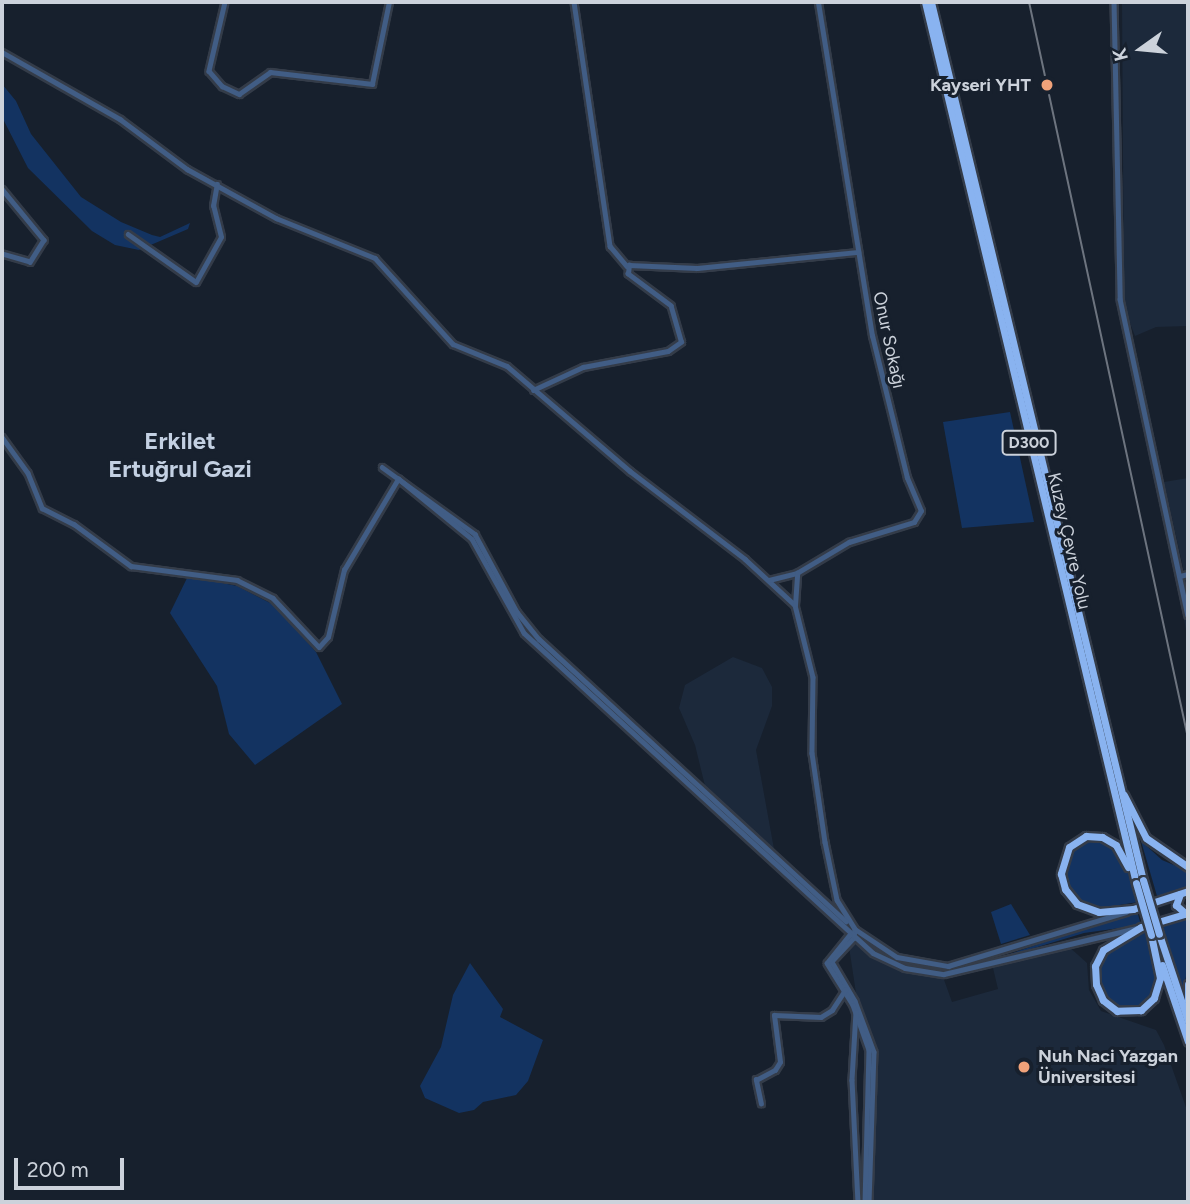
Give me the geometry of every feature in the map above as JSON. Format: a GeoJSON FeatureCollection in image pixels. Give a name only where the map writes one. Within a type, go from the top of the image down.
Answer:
{"type":"FeatureCollection","features":[{"type":"Feature","properties":{"kind":"highway","name":"Kuzey Çevre Yolu"},"geometry":{"type":"LineString","coordinates":[[925,2],[1139,882]]}},
{"type":"Feature","properties":{"kind":"highway","name":"Kuzey Çevre Yolu"},"geometry":{"type":"LineString","coordinates":[[931,2],[1139,882]]}},
{"type":"Feature","properties":{"kind":"highway"},"geometry":{"type":"LineString","coordinates":[[1107,738],[1125,798],[1140,830],[1160,851],[1188,867]]}},
{"type":"Feature","properties":{"kind":"highway"},"geometry":{"type":"LineString","coordinates":[[1139,882],[1121,851],[1102,837],[1080,838],[1063,860],[1062,882],[1077,904],[1099,912],[1133,909],[1184,893]]}},
{"type":"Feature","properties":{"kind":"highway","name":"D300"},"geometry":{"type":"LineString","coordinates":[[1139,882],[1188,1042]]}},
{"type":"Feature","properties":{"kind":"highway"},"geometry":{"type":"LineString","coordinates":[[1184,893],[1176,907],[1188,913]]}},
{"type":"Feature","properties":{"kind":"highway"},"geometry":{"type":"LineString","coordinates":[[1155,935],[1160,978],[1154,998],[1141,1010],[1117,1011],[1099,992],[1095,966],[1109,943],[1141,927],[1188,913]]}},
{"type":"Feature","properties":{"kind":"highway","name":"D300"},"geometry":{"type":"LineString","coordinates":[[1155,935],[1188,1021]]}},
{"type":"Feature","properties":{"kind":"highway"},"geometry":{"type":"LineString","coordinates":[[1188,984],[1188,1001]]}},
{"type":"Feature","properties":{"kind":"street"},"geometry":{"type":"LineString","coordinates":[[225,2],[209,71],[222,86],[239,94],[270,72],[372,84],[389,2]]}},
{"type":"Feature","properties":{"kind":"street"},"geometry":{"type":"LineString","coordinates":[[533,390],[594,364],[668,351],[681,342],[671,306],[628,274],[628,266],[610,246],[574,2]]}},
{"type":"Feature","properties":{"kind":"street","name":"Onur Sokağı"},"geometry":{"type":"LineString","coordinates":[[768,581],[797,573],[841,545],[912,523],[920,513],[877,358],[818,2]]}},
{"type":"Feature","properties":{"kind":"street"},"geometry":{"type":"LineString","coordinates":[[1114,2],[1120,299],[1188,615]]}},
{"type":"Feature","properties":{"kind":"street"},"geometry":{"type":"LineString","coordinates":[[2,52],[120,119],[187,169],[286,223],[369,254],[391,272],[453,344],[500,362],[795,605]]}},
{"type":"Feature","properties":{"kind":"street"},"geometry":{"type":"LineString","coordinates":[[128,234],[195,282],[221,237],[213,206],[217,184]]}},
{"type":"Feature","properties":{"kind":"street"},"geometry":{"type":"LineString","coordinates":[[2,189],[44,240],[32,262],[2,254]]}},
{"type":"Feature","properties":{"kind":"street"},"geometry":{"type":"LineString","coordinates":[[628,266],[697,268],[858,252]]}},
{"type":"Feature","properties":{"kind":"street"},"geometry":{"type":"LineString","coordinates":[[2,437],[28,473],[42,508],[74,524],[131,566],[237,580],[273,598],[319,647],[328,637],[344,570],[398,479]]}},
{"type":"Feature","properties":{"kind":"street"},"geometry":{"type":"LineString","coordinates":[[382,467],[475,534],[517,612],[539,639],[855,929],[901,959],[948,966],[1133,909]]}},
{"type":"Feature","properties":{"kind":"street"},"geometry":{"type":"LineString","coordinates":[[398,479],[472,539],[524,633],[852,937],[900,967],[944,974],[1094,934],[1141,927]]}},
{"type":"Feature","properties":{"kind":"street"},"geometry":{"type":"LineString","coordinates":[[797,573],[795,605],[813,677],[812,753],[827,852],[837,900],[855,929]]}},
{"type":"Feature","properties":{"kind":"street"},"geometry":{"type":"LineString","coordinates":[[1180,576],[1188,574]]}},
{"type":"Feature","properties":{"kind":"street"},"geometry":{"type":"LineString","coordinates":[[855,929],[852,937],[832,962],[859,1009],[874,1052],[867,1202]]}},
{"type":"Feature","properties":{"kind":"street"},"geometry":{"type":"LineString","coordinates":[[852,937],[827,961],[856,1011],[870,1060],[867,1202]]}},
{"type":"Feature","properties":{"kind":"street"},"geometry":{"type":"LineString","coordinates":[[761,1104],[756,1080],[775,1070],[780,1062],[774,1015],[818,1018],[832,1010],[845,990]]}},
{"type":"Feature","properties":{"kind":"street"},"geometry":{"type":"LineString","coordinates":[[856,1011],[852,1080],[858,1202]]}},
{"type":"Feature","properties":{"kind":"shaded area"},"geometry":{"type":"Polygon","coordinates":[[[1122,2],[1188,2],[1188,326],[1156,327],[1135,336],[1124,308],[1122,2]]]}},
{"type":"Feature","properties":{"kind":"shaded area"},"geometry":{"type":"Polygon","coordinates":[[[2,84],[16,101],[31,134],[81,197],[121,222],[152,235],[160,237],[190,223],[188,229],[139,250],[115,245],[92,231],[28,168],[2,117],[2,84]]]}},
{"type":"Feature","properties":{"kind":"shaded area"},"geometry":{"type":"Polygon","coordinates":[[[1010,412],[1034,522],[962,528],[943,422],[1010,412]]]}},
{"type":"Feature","properties":{"kind":"shaded area"},"geometry":{"type":"Polygon","coordinates":[[[1188,478],[1188,641],[1178,587],[1184,572],[1164,482],[1188,478]]]}},
{"type":"Feature","properties":{"kind":"shaded area"},"geometry":{"type":"Polygon","coordinates":[[[188,576],[237,586],[274,605],[316,652],[342,704],[255,765],[229,734],[217,686],[170,613],[188,576]]]}},
{"type":"Feature","properties":{"kind":"shaded area"},"geometry":{"type":"Polygon","coordinates":[[[733,657],[762,668],[772,687],[772,706],[756,750],[774,849],[706,790],[695,745],[679,708],[685,685],[733,657]]]}},
{"type":"Feature","properties":{"kind":"shaded area"},"geometry":{"type":"Polygon","coordinates":[[[1087,837],[1110,842],[1127,869],[1138,902],[1095,909],[1070,894],[1064,880],[1068,850],[1087,837]]]}},
{"type":"Feature","properties":{"kind":"shaded area"},"geometry":{"type":"Polygon","coordinates":[[[1141,841],[1162,860],[1188,871],[1188,887],[1157,896],[1141,841]]]}},
{"type":"Feature","properties":{"kind":"shaded area"},"geometry":{"type":"Polygon","coordinates":[[[1011,904],[1030,935],[1001,944],[991,912],[1011,904]]]}},
{"type":"Feature","properties":{"kind":"shaded area"},"geometry":{"type":"Polygon","coordinates":[[[1137,911],[1141,925],[1084,933],[974,966],[1137,911]]]}},
{"type":"Feature","properties":{"kind":"shaded area"},"geometry":{"type":"Polygon","coordinates":[[[1188,915],[1188,964],[1183,994],[1162,923],[1188,915]]]}},
{"type":"Feature","properties":{"kind":"shaded area"},"geometry":{"type":"Polygon","coordinates":[[[1146,929],[1158,974],[1153,995],[1140,1006],[1122,1010],[1108,1002],[1099,987],[1098,969],[1103,954],[1116,941],[1146,929]]]}},
{"type":"Feature","properties":{"kind":"shaded area","name":"Nuh Naci Yazgan Üniversitesi"},"geometry":{"type":"Polygon","coordinates":[[[853,943],[903,971],[943,977],[952,1002],[998,989],[993,968],[1067,945],[1087,963],[1089,990],[1101,1011],[1156,1030],[1164,1045],[1188,1113],[1188,1202],[872,1202],[878,1053],[856,993],[849,947],[853,943]]]}},
{"type":"Feature","properties":{"kind":"shaded area"},"geometry":{"type":"Polygon","coordinates":[[[470,963],[503,1009],[500,1017],[543,1040],[528,1081],[516,1095],[483,1102],[474,1110],[459,1113],[425,1098],[420,1086],[441,1047],[453,995],[470,963]]]}},
{"type":"Feature","properties":{"kind":"railway"},"geometry":{"type":"LineString","coordinates":[[1029,2],[1188,738]]}},
{"type":"Feature","properties":{"kind":"place","name":"Kayseri YHT"},"geometry":{"type":"Point","coordinates":[1047,85]}},
{"type":"Feature","properties":{"kind":"place","name":"Nuh Naci Yazgan Üniversitesi"},"geometry":{"type":"Point","coordinates":[1024,1067]}},
{"type":"Feature","properties":{"kind":"district","name":"Erkilet Ertuğrul Gazi"},"geometry":{"type":"Point","coordinates":[180,455]}}]}
